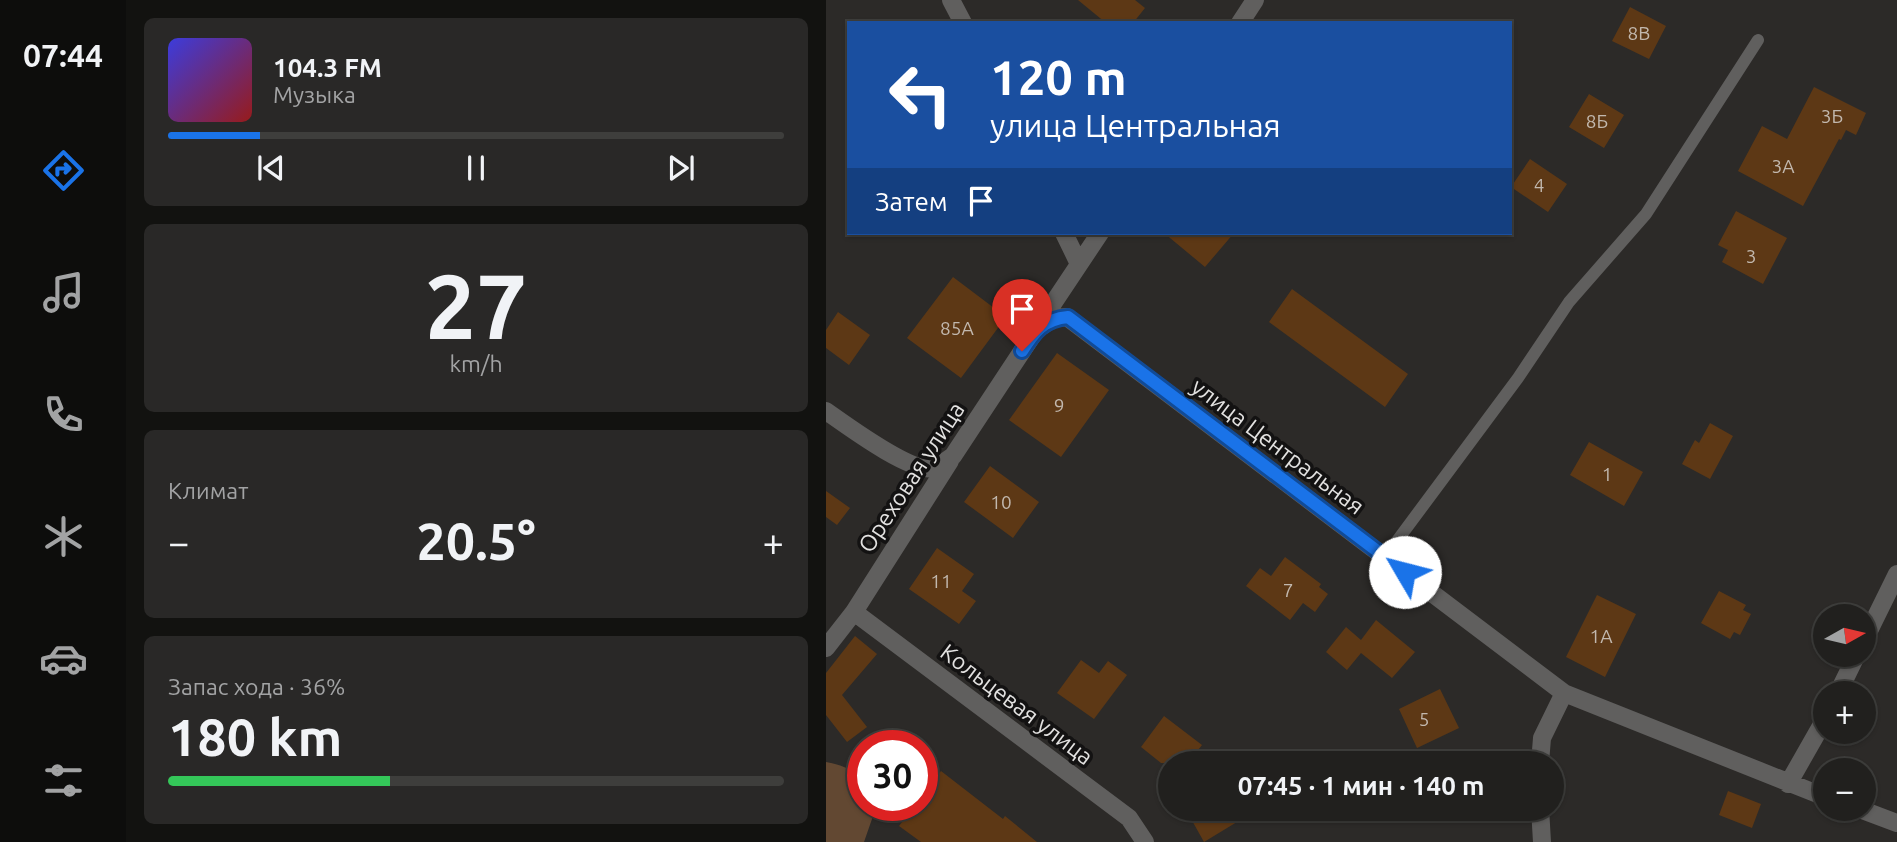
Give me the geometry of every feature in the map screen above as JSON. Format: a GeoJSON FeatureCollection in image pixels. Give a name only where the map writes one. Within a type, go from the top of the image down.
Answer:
{"type":"FeatureCollection","features":[{"type":"Feature","properties":{"kind":"street"},"geometry":{"type":"LineString","coordinates":[[951,0],[962,21]]}},
{"type":"Feature","properties":{"kind":"street"},"geometry":{"type":"LineString","coordinates":[[1241,21],[1255,0]]}},
{"type":"Feature","properties":{"kind":"street"},"geometry":{"type":"LineString","coordinates":[[1065,235],[1079,264]]}},
{"type":"Feature","properties":{"kind":"street"},"geometry":{"type":"LineString","coordinates":[[1036,330],[1099,235]]}},
{"type":"Feature","properties":{"kind":"street","name":"улица Центральная"},"geometry":{"type":"LineString","coordinates":[[1036,330],[1054,318],[1068,317],[1564,693],[1813,793]]}},
{"type":"Feature","properties":{"kind":"street","name":"Ореховая улица"},"geometry":{"type":"LineString","coordinates":[[826,648],[854,612],[1036,330]]}},
{"type":"Feature","properties":{"kind":"street"},"geometry":{"type":"LineString","coordinates":[[826,411],[916,467],[933,468],[953,456]]}},
{"type":"Feature","properties":{"kind":"street"},"geometry":{"type":"LineString","coordinates":[[1876,617],[1897,574]]}},
{"type":"Feature","properties":{"kind":"street","name":"Кольцевая улица"},"geometry":{"type":"LineString","coordinates":[[854,612],[1129,818],[1145,842]]}},
{"type":"Feature","properties":{"kind":"street"},"geometry":{"type":"LineString","coordinates":[[1541,751],[1542,738],[1564,693]]}},
{"type":"Feature","properties":{"kind":"street"},"geometry":{"type":"LineString","coordinates":[[1788,784],[1813,740]]}},
{"type":"Feature","properties":{"kind":"street"},"geometry":{"type":"LineString","coordinates":[[1876,815],[1897,822]]}},
{"type":"Feature","properties":{"kind":"street"},"geometry":{"type":"LineString","coordinates":[[1541,821],[1542,842]]}},
{"type":"Feature","properties":{"kind":"lane"},"geometry":{"type":"LineString","coordinates":[[1385,557],[1518,378],[1561,312],[1646,214],[1758,40]]}},
{"type":"Feature","properties":{"kind":"shaded area"},"geometry":{"type":"Polygon","coordinates":[[[826,762],[847,768],[847,821],[871,821],[864,842],[826,842],[826,762]]]}},
{"type":"Feature","properties":{"kind":"building"},"geometry":{"type":"Polygon","coordinates":[[[1078,0],[1135,0],[1145,8],[1135,21],[1104,21],[1078,0]]]}},
{"type":"Feature","properties":{"kind":"building"},"geometry":{"type":"Polygon","coordinates":[[[1630,7],[1666,26],[1649,59],[1612,41],[1630,7]]]}},
{"type":"Feature","properties":{"kind":"building"},"geometry":{"type":"Polygon","coordinates":[[[1814,87],[1866,113],[1856,135],[1846,130],[1841,140],[1839,139],[1803,206],[1738,171],[1762,126],[1787,139],[1814,87]]]}},
{"type":"Feature","properties":{"kind":"building"},"geometry":{"type":"Polygon","coordinates":[[[1589,94],[1624,115],[1604,148],[1569,127],[1589,94]]]}},
{"type":"Feature","properties":{"kind":"building"},"geometry":{"type":"Polygon","coordinates":[[[1530,159],[1567,184],[1548,212],[1512,186],[1530,159]]]}},
{"type":"Feature","properties":{"kind":"building"},"geometry":{"type":"Polygon","coordinates":[[[1736,211],[1787,238],[1763,284],[1722,262],[1728,250],[1718,245],[1736,211]]]}},
{"type":"Feature","properties":{"kind":"building"},"geometry":{"type":"Polygon","coordinates":[[[1166,235],[1232,235],[1205,267],[1166,235]]]}},
{"type":"Feature","properties":{"kind":"building"},"geometry":{"type":"Polygon","coordinates":[[[953,277],[1006,317],[961,378],[907,338],[953,277]]]}},
{"type":"Feature","properties":{"kind":"building"},"geometry":{"type":"Polygon","coordinates":[[[1292,289],[1408,374],[1385,407],[1269,322],[1292,289]]]}},
{"type":"Feature","properties":{"kind":"building"},"geometry":{"type":"Polygon","coordinates":[[[838,312],[870,335],[849,365],[826,348],[826,330],[838,312]]]}},
{"type":"Feature","properties":{"kind":"building"},"geometry":{"type":"Polygon","coordinates":[[[1057,353],[1109,390],[1061,457],[1009,420],[1057,353]]]}},
{"type":"Feature","properties":{"kind":"building"},"geometry":{"type":"Polygon","coordinates":[[[1710,423],[1733,436],[1710,479],[1682,464],[1695,440],[1699,443],[1710,423]]]}},
{"type":"Feature","properties":{"kind":"building"},"geometry":{"type":"Polygon","coordinates":[[[1589,442],[1643,472],[1624,506],[1570,475],[1589,442]]]}},
{"type":"Feature","properties":{"kind":"building"},"geometry":{"type":"Polygon","coordinates":[[[990,466],[1039,502],[1013,538],[964,502],[990,466]]]}},
{"type":"Feature","properties":{"kind":"building"},"geometry":{"type":"Polygon","coordinates":[[[826,491],[850,508],[837,525],[826,517],[826,491]]]}},
{"type":"Feature","properties":{"kind":"building"},"geometry":{"type":"Polygon","coordinates":[[[937,548],[974,574],[962,591],[976,601],[959,624],[909,589],[937,548]]]}},
{"type":"Feature","properties":{"kind":"building"},"geometry":{"type":"Polygon","coordinates":[[[1285,557],[1321,584],[1319,587],[1328,594],[1315,612],[1303,603],[1290,620],[1246,586],[1260,568],[1271,576],[1285,557]]]}},
{"type":"Feature","properties":{"kind":"building"},"geometry":{"type":"Polygon","coordinates":[[[1719,591],[1746,605],[1743,610],[1751,614],[1740,635],[1734,632],[1730,639],[1701,623],[1719,591]]]}},
{"type":"Feature","properties":{"kind":"building"},"geometry":{"type":"Polygon","coordinates":[[[1597,595],[1636,614],[1605,677],[1566,657],[1597,595]]]}},
{"type":"Feature","properties":{"kind":"building"},"geometry":{"type":"Polygon","coordinates":[[[1376,620],[1415,652],[1392,678],[1361,653],[1347,670],[1326,652],[1346,627],[1361,640],[1376,620]]]}},
{"type":"Feature","properties":{"kind":"building"},"geometry":{"type":"Polygon","coordinates":[[[855,636],[877,654],[842,695],[867,727],[863,730],[847,730],[847,742],[826,715],[826,673],[855,636]]]}},
{"type":"Feature","properties":{"kind":"building"},"geometry":{"type":"Polygon","coordinates":[[[1081,660],[1099,673],[1108,661],[1127,675],[1094,719],[1057,693],[1081,660]]]}},
{"type":"Feature","properties":{"kind":"building"},"geometry":{"type":"Polygon","coordinates":[[[1440,689],[1459,728],[1417,748],[1399,709],[1440,689]]]}},
{"type":"Feature","properties":{"kind":"building"},"geometry":{"type":"Polygon","coordinates":[[[1164,716],[1202,745],[1197,751],[1158,751],[1158,761],[1141,747],[1164,716]]]}},
{"type":"Feature","properties":{"kind":"building"},"geometry":{"type":"Polygon","coordinates":[[[941,771],[1037,842],[921,842],[899,826],[903,821],[938,821],[938,775],[941,771]]]}},
{"type":"Feature","properties":{"kind":"building"},"geometry":{"type":"Polygon","coordinates":[[[1728,791],[1761,804],[1752,828],[1719,815],[1728,791]]]}},
{"type":"Feature","properties":{"kind":"building"},"geometry":{"type":"Polygon","coordinates":[[[1192,821],[1239,821],[1204,842],[1192,821]]]}},
{"type":"Feature","properties":{"kind":"route"},"geometry":{"type":"LineString","coordinates":[[1022,351],[1036,330],[1054,318],[1068,317],[1405,572]]}}]}
